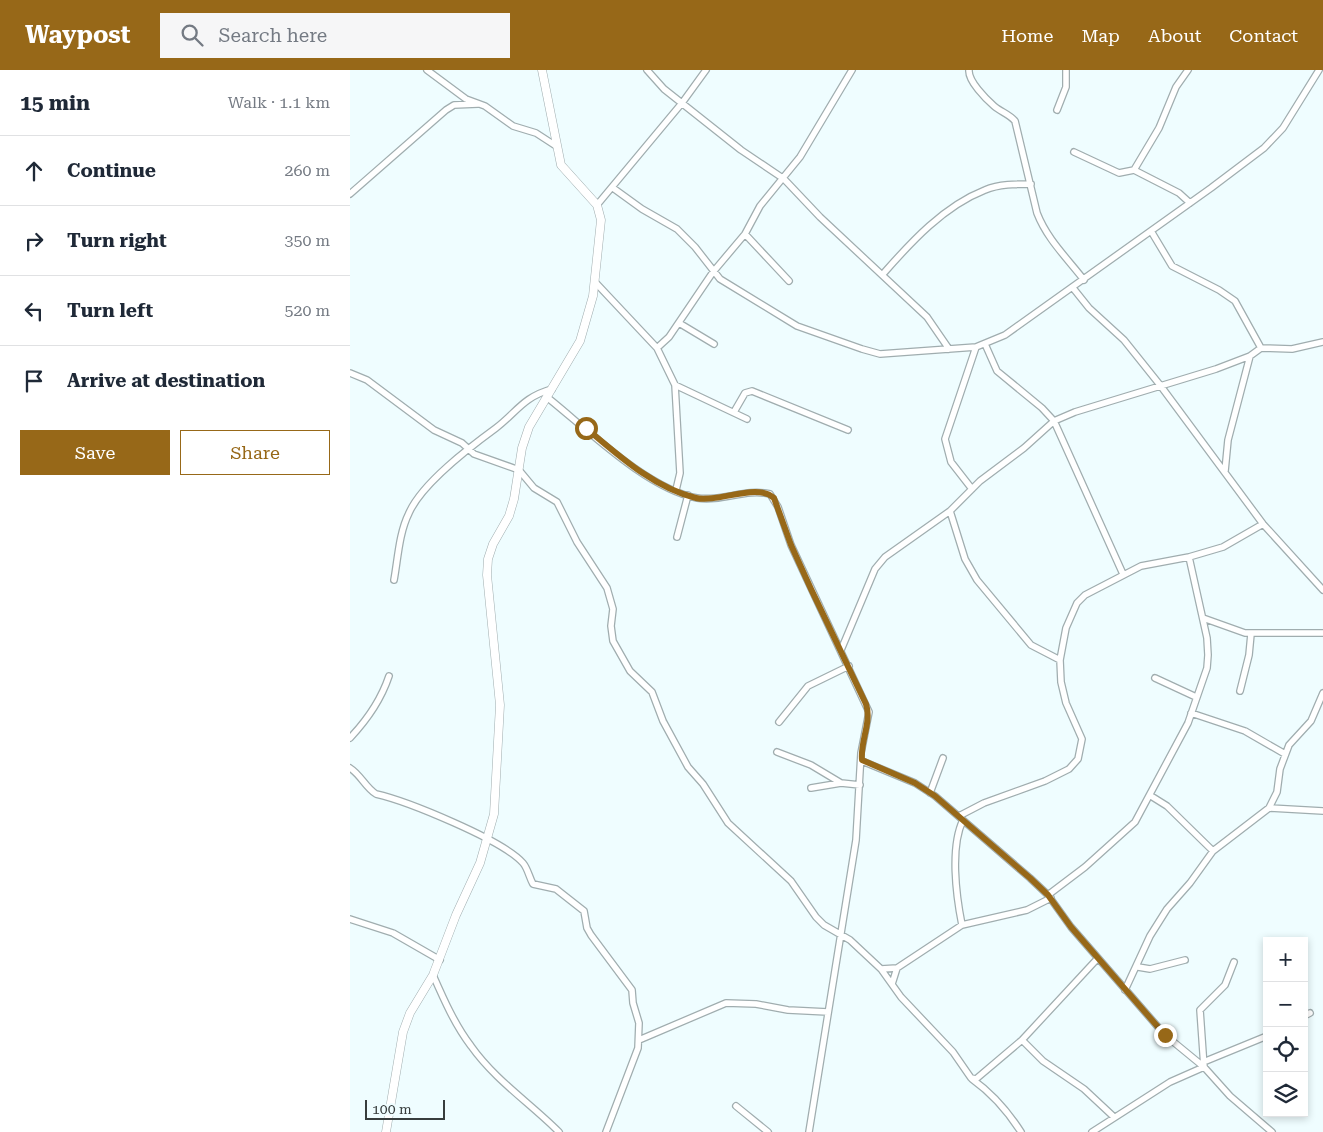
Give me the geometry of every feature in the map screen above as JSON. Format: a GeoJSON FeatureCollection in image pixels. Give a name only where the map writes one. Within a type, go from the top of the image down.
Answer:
{"type":"FeatureCollection","features":[{"type":"Feature","properties":{"kind":"street"},"geometry":{"type":"LineString","coordinates":[[427,70],[459,94],[494,111],[512,126],[536,133],[556,146]]}},
{"type":"Feature","properties":{"kind":"street"},"geometry":{"type":"LineString","coordinates":[[386,1132],[404,1032],[416,1000],[433,975],[440,960],[456,915],[480,863],[494,814],[497,790],[500,705],[487,575],[488,559],[493,544],[509,516],[529,428],[580,341],[595,282],[601,220],[597,205],[561,166],[542,70]]}},
{"type":"Feature","properties":{"kind":"street"},"geometry":{"type":"LineString","coordinates":[[647,70],[682,103],[741,150],[784,178],[820,217],[928,318],[949,349]]}},
{"type":"Feature","properties":{"kind":"street"},"geometry":{"type":"LineString","coordinates":[[597,205],[682,103],[706,70]]}},
{"type":"Feature","properties":{"kind":"street"},"geometry":{"type":"LineString","coordinates":[[657,348],[669,337],[713,272],[745,234],[760,206],[784,178],[852,70]]}},
{"type":"Feature","properties":{"kind":"street"},"geometry":{"type":"LineString","coordinates":[[969,70],[968,75],[972,81],[994,106],[1015,121],[1037,213],[1042,225],[1048,236],[1084,280]]}},
{"type":"Feature","properties":{"kind":"street"},"geometry":{"type":"LineString","coordinates":[[1057,110],[1066,87],[1066,70]]}},
{"type":"Feature","properties":{"kind":"street"},"geometry":{"type":"LineString","coordinates":[[1134,170],[1159,128],[1176,87],[1188,70]]}},
{"type":"Feature","properties":{"kind":"street"},"geometry":{"type":"LineString","coordinates":[[613,188],[642,209],[676,229],[695,247],[713,272],[733,289],[797,326],[862,350],[880,354],[976,347],[1005,335],[1033,313],[1073,288],[1264,148],[1283,128],[1319,70]]}},
{"type":"Feature","properties":{"kind":"street"},"geometry":{"type":"LineString","coordinates":[[350,194],[434,119],[454,105],[459,94]]}},
{"type":"Feature","properties":{"kind":"street"},"geometry":{"type":"LineString","coordinates":[[454,105],[478,104]]}},
{"type":"Feature","properties":{"kind":"street"},"geometry":{"type":"LineString","coordinates":[[1074,152],[1119,174],[1134,170],[1179,193],[1190,203]]}},
{"type":"Feature","properties":{"kind":"street"},"geometry":{"type":"LineString","coordinates":[[883,274],[931,224],[964,201],[984,190],[1000,185],[1031,184]]}},
{"type":"Feature","properties":{"kind":"street"},"geometry":{"type":"LineString","coordinates":[[1151,231],[1172,266],[1219,290],[1235,301],[1261,348]]}},
{"type":"Feature","properties":{"kind":"street"},"geometry":{"type":"LineString","coordinates":[[745,234],[789,281]]}},
{"type":"Feature","properties":{"kind":"street"},"geometry":{"type":"LineString","coordinates":[[595,282],[657,348],[675,385],[680,473],[676,490]]}},
{"type":"Feature","properties":{"kind":"street"},"geometry":{"type":"LineString","coordinates":[[1073,288],[1090,308],[1124,340],[1160,384],[1263,524],[1323,590]]}},
{"type":"Feature","properties":{"kind":"street"},"geometry":{"type":"LineString","coordinates":[[679,323],[714,344]]}},
{"type":"Feature","properties":{"kind":"street"},"geometry":{"type":"LineString","coordinates":[[841,650],[879,563],[950,510],[972,489],[1054,421],[1075,412],[1160,384],[1216,369],[1250,356],[1261,348],[1292,349],[1323,342]]}},
{"type":"Feature","properties":{"kind":"street"},"geometry":{"type":"LineString","coordinates":[[985,344],[997,371],[1042,408],[1054,421],[1123,574]]}},
{"type":"Feature","properties":{"kind":"street"},"geometry":{"type":"LineString","coordinates":[[972,489],[950,462],[945,439],[976,347]]}},
{"type":"Feature","properties":{"kind":"street"},"geometry":{"type":"LineString","coordinates":[[1225,471],[1228,440],[1250,356]]}},
{"type":"Feature","properties":{"kind":"street"},"geometry":{"type":"LineString","coordinates":[[350,373],[367,380],[434,430],[453,438],[474,454],[518,470],[534,488],[557,502],[577,542],[607,588],[613,609],[610,626],[613,641],[630,671],[652,692],[663,721],[688,767],[703,784],[728,823],[791,881],[824,925],[841,933],[882,969],[901,997],[952,1052],[971,1078],[991,1093],[1010,1114],[1021,1132]]}},
{"type":"Feature","properties":{"kind":"street"},"geometry":{"type":"LineString","coordinates":[[675,385],[747,419]]}},
{"type":"Feature","properties":{"kind":"street"},"geometry":{"type":"LineString","coordinates":[[394,580],[404,524],[409,511],[422,494],[468,449],[496,428],[518,405],[554,388]]}},
{"type":"Feature","properties":{"kind":"street"},"geometry":{"type":"LineString","coordinates":[[734,412],[745,393],[752,391],[848,430]]}},
{"type":"Feature","properties":{"kind":"street"},"geometry":{"type":"LineString","coordinates":[[548,398],[641,471],[676,490],[697,498],[714,499],[761,492],[770,494],[774,498],[791,545],[869,712],[862,760],[856,840],[809,1132]]}},
{"type":"Feature","properties":{"kind":"street"},"geometry":{"type":"LineString","coordinates":[[677,537],[688,495]]}},
{"type":"Feature","properties":{"kind":"street"},"geometry":{"type":"LineString","coordinates":[[950,510],[965,559],[977,580],[1031,645],[1060,660]]}},
{"type":"Feature","properties":{"kind":"street"},"geometry":{"type":"LineString","coordinates":[[962,925],[958,906],[956,846],[961,818],[984,803],[1045,781],[1069,769],[1078,759],[1082,739],[1063,689],[1060,660],[1066,628],[1077,603],[1085,595],[1141,566],[1189,557],[1223,547],[1263,524]]}},
{"type":"Feature","properties":{"kind":"street"},"geometry":{"type":"LineString","coordinates":[[882,969],[897,968],[962,925],[1027,910],[1049,897],[1135,822],[1151,796],[1190,713],[1207,668],[1208,655],[1203,618],[1189,557]]}},
{"type":"Feature","properties":{"kind":"street"},"geometry":{"type":"LineString","coordinates":[[1203,618],[1251,634],[1286,631],[1323,633]]}},
{"type":"Feature","properties":{"kind":"street"},"geometry":{"type":"LineString","coordinates":[[1240,691],[1248,664],[1251,634]]}},
{"type":"Feature","properties":{"kind":"street"},"geometry":{"type":"LineString","coordinates":[[779,722],[808,686],[849,666]]}},
{"type":"Feature","properties":{"kind":"street"},"geometry":{"type":"LineString","coordinates":[[350,738],[384,691],[389,676]]}},
{"type":"Feature","properties":{"kind":"street"},"geometry":{"type":"LineString","coordinates":[[1155,678],[1196,697]]}},
{"type":"Feature","properties":{"kind":"street"},"geometry":{"type":"LineString","coordinates":[[1125,990],[1138,967],[1158,922],[1213,851],[1269,808],[1277,792],[1280,769],[1288,745],[1317,712],[1323,693]]}},
{"type":"Feature","properties":{"kind":"street"},"geometry":{"type":"LineString","coordinates":[[1190,713],[1244,731],[1285,754]]}},
{"type":"Feature","properties":{"kind":"street"},"geometry":{"type":"LineString","coordinates":[[778,752],[811,766],[841,783]]}},
{"type":"Feature","properties":{"kind":"street"},"geometry":{"type":"LineString","coordinates":[[930,793],[943,758]]}},
{"type":"Feature","properties":{"kind":"street"},"geometry":{"type":"LineString","coordinates":[[862,760],[890,771],[930,793],[961,818],[1049,897],[1098,958],[1165,1035],[1202,1064],[1230,1096],[1272,1132]]}},
{"type":"Feature","properties":{"kind":"street"},"geometry":{"type":"LineString","coordinates":[[350,768],[376,794],[431,813],[488,838],[524,864],[532,884],[556,889],[584,911],[587,928],[591,935],[632,990],[633,1003],[639,1023],[639,1040],[624,1088],[606,1132]]}},
{"type":"Feature","properties":{"kind":"street"},"geometry":{"type":"LineString","coordinates":[[811,788],[841,783],[860,785]]}},
{"type":"Feature","properties":{"kind":"street"},"geometry":{"type":"LineString","coordinates":[[1151,796],[1178,815],[1213,851]]}},
{"type":"Feature","properties":{"kind":"street"},"geometry":{"type":"LineString","coordinates":[[1269,808],[1323,811]]}},
{"type":"Feature","properties":{"kind":"street"},"geometry":{"type":"LineString","coordinates":[[350,920],[393,933],[440,960]]}},
{"type":"Feature","properties":{"kind":"street"},"geometry":{"type":"LineString","coordinates":[[971,1078],[976,1079],[980,1077],[1022,1040],[1098,958]]}},
{"type":"Feature","properties":{"kind":"street"},"geometry":{"type":"LineString","coordinates":[[1138,967],[1150,969],[1185,960]]}},
{"type":"Feature","properties":{"kind":"street"},"geometry":{"type":"LineString","coordinates":[[1202,1064],[1200,1010],[1226,986],[1234,962]]}},
{"type":"Feature","properties":{"kind":"street"},"geometry":{"type":"LineString","coordinates":[[892,984],[897,968]]}},
{"type":"Feature","properties":{"kind":"street"},"geometry":{"type":"LineString","coordinates":[[433,975],[450,1012],[471,1047],[502,1081],[558,1132]]}},
{"type":"Feature","properties":{"kind":"street"},"geometry":{"type":"LineString","coordinates":[[639,1040],[726,1003],[756,1004],[788,1010],[828,1012]]}},
{"type":"Feature","properties":{"kind":"street"},"geometry":{"type":"LineString","coordinates":[[1092,1132],[1170,1082],[1202,1064],[1263,1038]]}},
{"type":"Feature","properties":{"kind":"street"},"geometry":{"type":"LineString","coordinates":[[1022,1040],[1043,1061],[1084,1089],[1114,1117]]}},
{"type":"Feature","properties":{"kind":"street"},"geometry":{"type":"LineString","coordinates":[[736,1106],[768,1132]]}},
{"type":"Feature","properties":{"kind":"route"},"geometry":{"type":"LineString","coordinates":[[586,428],[641,471],[664,485],[683,493],[697,498],[714,499],[761,492],[770,494],[774,498],[791,545],[869,712],[861,753],[862,760],[915,783],[935,796],[1030,878],[1048,895],[1071,927],[1136,1004],[1165,1035]]}}]}
